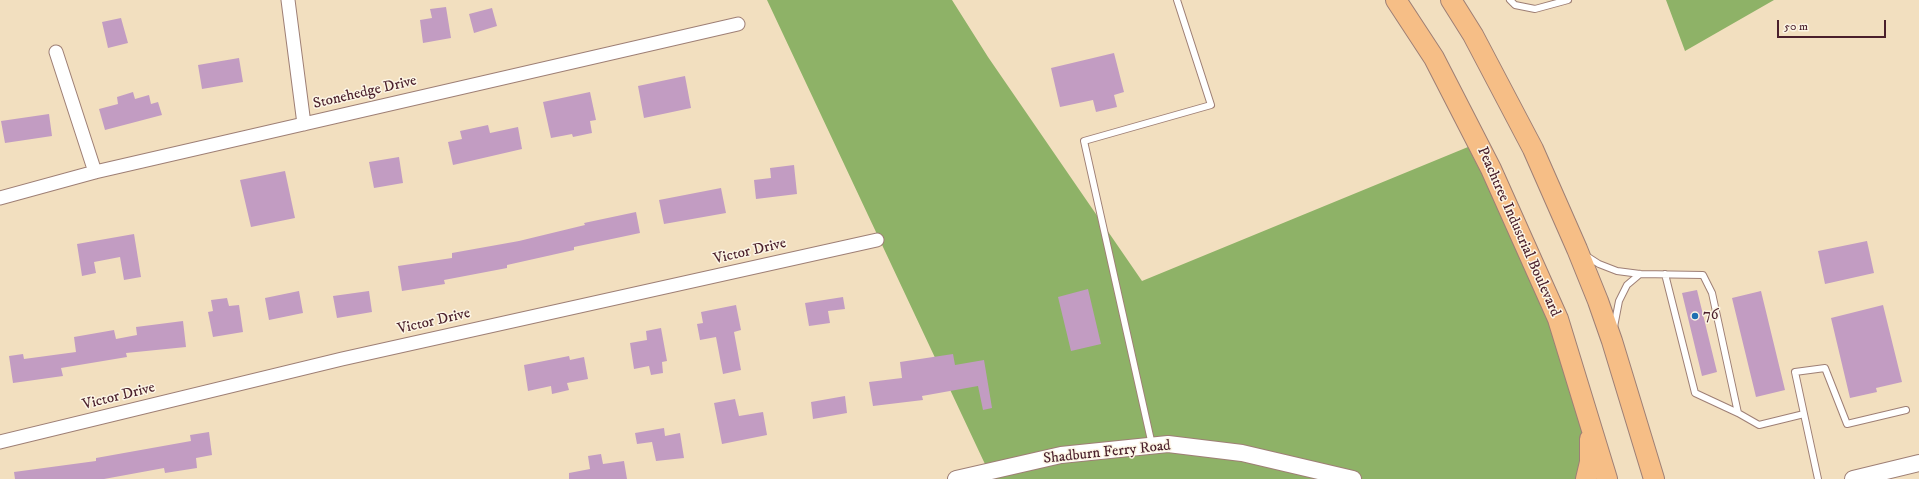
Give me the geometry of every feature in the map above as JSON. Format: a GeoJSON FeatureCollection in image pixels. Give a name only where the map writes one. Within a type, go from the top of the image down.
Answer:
{"type":"FeatureCollection","features":[{"type":"Feature","properties":{"kind":"main road","name":"Peachtree Industrial Boulevard"},"geometry":{"type":"LineString","coordinates":[[1396,0],[1434,58],[1491,169],[1558,319],[1590,419],[1607,479]]}},
{"type":"Feature","properties":{"kind":"main road"},"geometry":{"type":"LineString","coordinates":[[1451,0],[1473,35],[1533,149],[1577,250],[1598,301],[1612,341],[1654,479]]}},
{"type":"Feature","properties":{"kind":"main road"},"geometry":{"type":"LineString","coordinates":[[1586,479],[1590,462],[1590,419]]}},
{"type":"Feature","properties":{"kind":"main road"},"geometry":{"type":"LineString","coordinates":[[1647,455],[1664,475],[1670,479]]}},
{"type":"Feature","properties":{"kind":"street"},"geometry":{"type":"LineString","coordinates":[[288,0],[304,124]]}},
{"type":"Feature","properties":{"kind":"street","name":"Stonehedge Drive"},"geometry":{"type":"LineString","coordinates":[[0,198],[95,172],[738,24]]}},
{"type":"Feature","properties":{"kind":"street"},"geometry":{"type":"LineString","coordinates":[[56,52],[95,172]]}},
{"type":"Feature","properties":{"kind":"street","name":"Victor Drive"},"geometry":{"type":"LineString","coordinates":[[0,442],[342,359],[877,240]]}},
{"type":"Feature","properties":{"kind":"street","name":"Shadburn Ferry Road"},"geometry":{"type":"LineString","coordinates":[[956,479],[1061,455],[1168,444],[1242,453],[1353,479]]}},
{"type":"Feature","properties":{"kind":"street"},"geometry":{"type":"LineString","coordinates":[[1853,479],[1919,463]]}},
{"type":"Feature","properties":{"kind":"lane"},"geometry":{"type":"LineString","coordinates":[[1152,445],[1084,141],[1211,105],[1177,0]]}},
{"type":"Feature","properties":{"kind":"lane"},"geometry":{"type":"LineString","coordinates":[[1510,0],[1515,5],[1536,10],[1568,0]]}},
{"type":"Feature","properties":{"kind":"lane"},"geometry":{"type":"LineString","coordinates":[[1577,250],[1599,264],[1617,271],[1640,274],[1703,275],[1712,292],[1738,413]]}},
{"type":"Feature","properties":{"kind":"lane"},"geometry":{"type":"LineString","coordinates":[[1612,341],[1618,301],[1627,285],[1640,274]]}},
{"type":"Feature","properties":{"kind":"lane"},"geometry":{"type":"LineString","coordinates":[[1665,274],[1695,393],[1738,413],[1759,425],[1804,414]]}},
{"type":"Feature","properties":{"kind":"lane"},"geometry":{"type":"LineString","coordinates":[[1818,479],[1795,372],[1825,368],[1847,424],[1906,410]]}},
{"type":"Feature","properties":{"kind":"green space"},"geometry":{"type":"Polygon","coordinates":[[[767,0],[952,0],[988,57],[1142,281],[1468,147],[1570,345],[1606,479],[992,479],[767,0]]]}},
{"type":"Feature","properties":{"kind":"green space"},"geometry":{"type":"Polygon","coordinates":[[[1666,0],[1774,0],[1685,51],[1666,0]]]}},
{"type":"Feature","properties":{"kind":"building"},"geometry":{"type":"Polygon","coordinates":[[[446,7],[451,38],[423,43],[420,20],[432,18],[430,9],[446,7]]]}},
{"type":"Feature","properties":{"kind":"building"},"geometry":{"type":"Polygon","coordinates":[[[492,8],[497,26],[474,33],[469,14],[492,8]]]}},
{"type":"Feature","properties":{"kind":"building"},"geometry":{"type":"Polygon","coordinates":[[[121,18],[128,43],[108,48],[102,22],[121,18]]]}},
{"type":"Feature","properties":{"kind":"building"},"geometry":{"type":"Polygon","coordinates":[[[1114,53],[1124,92],[1114,95],[1117,107],[1096,112],[1093,100],[1060,107],[1051,68],[1114,53]]]}},
{"type":"Feature","properties":{"kind":"building"},"geometry":{"type":"Polygon","coordinates":[[[239,58],[243,82],[202,89],[198,65],[239,58]]]}},
{"type":"Feature","properties":{"kind":"building"},"geometry":{"type":"Polygon","coordinates":[[[685,76],[691,108],[644,118],[638,86],[685,76]]]}},
{"type":"Feature","properties":{"kind":"building"},"geometry":{"type":"Polygon","coordinates":[[[133,92],[135,99],[149,95],[151,104],[158,102],[162,115],[105,130],[99,109],[118,104],[117,97],[133,92]]]}},
{"type":"Feature","properties":{"kind":"building"},"geometry":{"type":"Polygon","coordinates":[[[590,92],[596,120],[590,121],[592,133],[573,137],[572,134],[551,138],[543,102],[590,92]]]}},
{"type":"Feature","properties":{"kind":"building"},"geometry":{"type":"Polygon","coordinates":[[[49,114],[52,136],[5,143],[1,121],[49,114]]]}},
{"type":"Feature","properties":{"kind":"building"},"geometry":{"type":"Polygon","coordinates":[[[488,125],[490,133],[518,127],[522,149],[453,165],[448,142],[462,139],[460,131],[488,125]]]}},
{"type":"Feature","properties":{"kind":"building"},"geometry":{"type":"Polygon","coordinates":[[[399,157],[403,183],[374,188],[369,162],[399,157]]]}},
{"type":"Feature","properties":{"kind":"building"},"geometry":{"type":"Polygon","coordinates":[[[794,165],[797,194],[756,199],[754,180],[771,178],[770,168],[794,165]]]}},
{"type":"Feature","properties":{"kind":"building"},"geometry":{"type":"Polygon","coordinates":[[[285,171],[295,218],[251,227],[240,180],[285,171]]]}},
{"type":"Feature","properties":{"kind":"building"},"geometry":{"type":"Polygon","coordinates":[[[721,188],[726,213],[664,224],[659,200],[721,188]]]}},
{"type":"Feature","properties":{"kind":"building"},"geometry":{"type":"Polygon","coordinates":[[[636,212],[640,233],[574,247],[574,250],[507,265],[507,268],[444,280],[445,284],[402,291],[398,266],[452,258],[452,253],[519,241],[585,225],[584,223],[636,212]]]}},
{"type":"Feature","properties":{"kind":"building"},"geometry":{"type":"Polygon","coordinates":[[[134,234],[141,277],[124,280],[120,257],[94,262],[96,273],[82,276],[77,244],[134,234]]]}},
{"type":"Feature","properties":{"kind":"building"},"geometry":{"type":"Polygon","coordinates":[[[1867,241],[1874,273],[1825,284],[1818,251],[1867,241]]]}},
{"type":"Feature","properties":{"kind":"building"},"geometry":{"type":"Polygon","coordinates":[[[1088,289],[1101,344],[1071,351],[1058,297],[1088,289]]]}},
{"type":"Feature","properties":{"kind":"building"},"geometry":{"type":"Polygon","coordinates":[[[1697,290],[1717,372],[1702,376],[1682,293],[1697,290]]]}},
{"type":"Feature","properties":{"kind":"building"},"geometry":{"type":"Polygon","coordinates":[[[299,291],[303,313],[269,320],[265,298],[299,291]]]}},
{"type":"Feature","properties":{"kind":"building"},"geometry":{"type":"Polygon","coordinates":[[[369,291],[372,312],[337,318],[333,296],[369,291]]]}},
{"type":"Feature","properties":{"kind":"building"},"geometry":{"type":"Polygon","coordinates":[[[1761,291],[1785,390],[1756,397],[1732,298],[1761,291]]]}},
{"type":"Feature","properties":{"kind":"building"},"geometry":{"type":"Polygon","coordinates":[[[843,297],[845,309],[828,311],[830,323],[809,326],[805,303],[843,297]]]}},
{"type":"Feature","properties":{"kind":"building"},"geometry":{"type":"Polygon","coordinates":[[[227,298],[229,306],[239,305],[243,332],[213,337],[208,312],[213,311],[211,300],[227,298]]]}},
{"type":"Feature","properties":{"kind":"building"},"geometry":{"type":"Polygon","coordinates":[[[736,305],[741,330],[734,332],[741,370],[723,374],[716,337],[700,340],[697,324],[703,323],[701,312],[736,305]]]}},
{"type":"Feature","properties":{"kind":"building"},"geometry":{"type":"Polygon","coordinates":[[[1883,305],[1902,382],[1876,388],[1877,392],[1850,398],[1831,318],[1883,305]]]}},
{"type":"Feature","properties":{"kind":"building"},"geometry":{"type":"Polygon","coordinates":[[[183,321],[186,347],[126,353],[127,357],[61,368],[63,376],[13,383],[9,356],[23,354],[24,359],[76,352],[74,337],[114,330],[116,339],[137,335],[136,327],[183,321]]]}},
{"type":"Feature","properties":{"kind":"building"},"geometry":{"type":"Polygon","coordinates":[[[661,328],[667,361],[662,362],[663,373],[651,375],[649,366],[634,369],[630,343],[647,340],[646,331],[661,328]]]}},
{"type":"Feature","properties":{"kind":"building"},"geometry":{"type":"Polygon","coordinates":[[[953,354],[955,365],[984,360],[992,408],[983,410],[978,386],[922,396],[923,400],[873,406],[869,382],[902,378],[900,362],[953,354]]]}},
{"type":"Feature","properties":{"kind":"building"},"geometry":{"type":"Polygon","coordinates":[[[569,356],[570,360],[584,357],[588,379],[567,383],[569,390],[552,394],[551,386],[528,391],[524,365],[569,356]]]}},
{"type":"Feature","properties":{"kind":"building"},"geometry":{"type":"Polygon","coordinates":[[[845,396],[847,413],[813,419],[811,402],[845,396]]]}},
{"type":"Feature","properties":{"kind":"building"},"geometry":{"type":"Polygon","coordinates":[[[735,399],[739,416],[763,412],[767,435],[722,444],[714,403],[735,399]]]}},
{"type":"Feature","properties":{"kind":"building"},"geometry":{"type":"Polygon","coordinates":[[[664,428],[665,436],[680,433],[684,458],[656,461],[652,442],[637,444],[635,433],[664,428]]]}},
{"type":"Feature","properties":{"kind":"building"},"geometry":{"type":"Polygon","coordinates":[[[209,432],[212,455],[196,458],[197,468],[165,473],[164,468],[104,479],[15,479],[14,472],[96,461],[96,458],[191,441],[190,435],[209,432]]]}},
{"type":"Feature","properties":{"kind":"building"},"geometry":{"type":"Polygon","coordinates":[[[601,454],[603,464],[624,461],[627,479],[569,479],[569,473],[590,469],[588,456],[601,454]]]}},
{"type":"Feature","properties":{"kind":"place","name":"76"},"geometry":{"type":"Point","coordinates":[1695,316]}}]}
